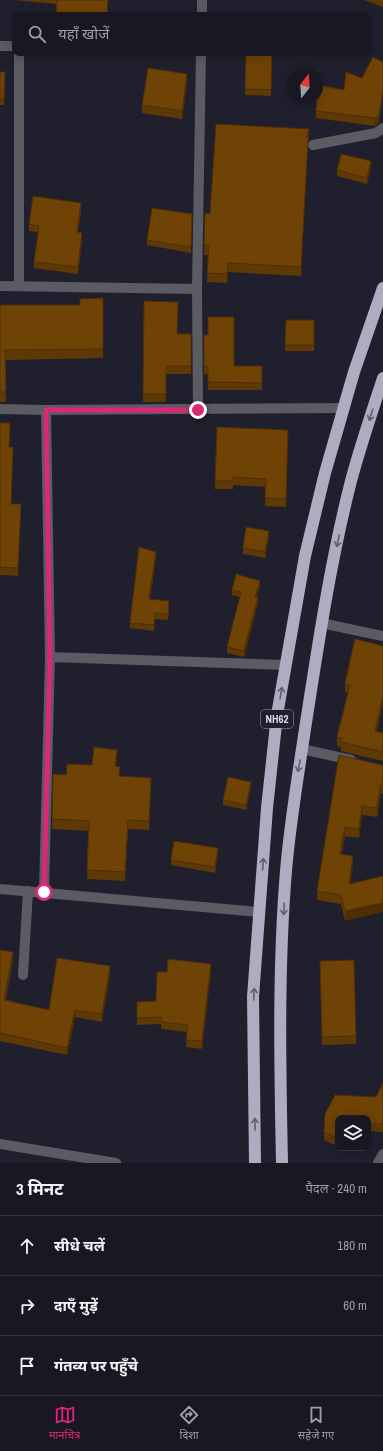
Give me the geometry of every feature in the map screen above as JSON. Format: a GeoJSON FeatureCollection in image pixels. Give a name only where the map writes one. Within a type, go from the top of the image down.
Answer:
{"type":"FeatureCollection","features":[{"type":"Feature","properties":{"kind":"highway","name":"NH62"},"geometry":{"type":"LineString","coordinates":[[256,1163],[253,997],[267,808],[277,716],[305,556],[325,473],[354,372],[383,288]]}},
{"type":"Feature","properties":{"kind":"highway","name":"NH62"},"geometry":{"type":"LineString","coordinates":[[282,1163],[280,1038],[282,937],[292,809],[321,623],[352,481],[383,378]]}},
{"type":"Feature","properties":{"kind":"street"},"geometry":{"type":"LineString","coordinates":[[202,0],[202,12]]}},
{"type":"Feature","properties":{"kind":"street"},"geometry":{"type":"LineString","coordinates":[[0,46],[12,46]]}},
{"type":"Feature","properties":{"kind":"street"},"geometry":{"type":"LineString","coordinates":[[19,56],[19,286]]}},
{"type":"Feature","properties":{"kind":"street"},"geometry":{"type":"LineString","coordinates":[[198,410],[197,288],[202,56]]}},
{"type":"Feature","properties":{"kind":"street"},"geometry":{"type":"LineString","coordinates":[[313,145],[376,132],[383,128]]}},
{"type":"Feature","properties":{"kind":"street"},"geometry":{"type":"LineString","coordinates":[[0,286],[197,288]]}},
{"type":"Feature","properties":{"kind":"street"},"geometry":{"type":"LineString","coordinates":[[0,409],[198,410],[344,408]]}},
{"type":"Feature","properties":{"kind":"street"},"geometry":{"type":"LineString","coordinates":[[44,892],[50,656],[46,410]]}},
{"type":"Feature","properties":{"kind":"street"},"geometry":{"type":"LineString","coordinates":[[321,623],[383,636]]}},
{"type":"Feature","properties":{"kind":"street"},"geometry":{"type":"LineString","coordinates":[[50,656],[285,665]]}},
{"type":"Feature","properties":{"kind":"street"},"geometry":{"type":"LineString","coordinates":[[302,749],[361,763]]}},
{"type":"Feature","properties":{"kind":"street"},"geometry":{"type":"LineString","coordinates":[[0,888],[260,912]]}},
{"type":"Feature","properties":{"kind":"street"},"geometry":{"type":"LineString","coordinates":[[23,975],[28,891]]}},
{"type":"Feature","properties":{"kind":"street"},"geometry":{"type":"LineString","coordinates":[[0,1144],[116,1163]]}},
{"type":"Feature","properties":{"kind":"street"},"geometry":{"type":"LineString","coordinates":[[378,1163],[383,1154]]}},
{"type":"Feature","properties":{"kind":"building"},"geometry":{"type":"Polygon","coordinates":[[[57,0],[108,0],[107,12],[56,12],[57,0]]]}},
{"type":"Feature","properties":{"kind":"building"},"geometry":{"type":"Polygon","coordinates":[[[246,56],[272,56],[271,90],[245,89],[246,56]]]}},
{"type":"Feature","properties":{"kind":"building"},"geometry":{"type":"Polygon","coordinates":[[[373,57],[383,62],[383,88],[379,116],[375,118],[316,111],[317,104],[323,104],[323,86],[344,90],[346,72],[362,78],[373,57]]]}},
{"type":"Feature","properties":{"kind":"building"},"geometry":{"type":"Polygon","coordinates":[[[148,68],[187,74],[182,111],[142,105],[148,68]]]}},
{"type":"Feature","properties":{"kind":"building"},"geometry":{"type":"Polygon","coordinates":[[[0,72],[5,72],[4,99],[0,99],[0,72]]]}},
{"type":"Feature","properties":{"kind":"building"},"geometry":{"type":"Polygon","coordinates":[[[216,124],[309,129],[307,136],[301,267],[228,263],[227,274],[207,273],[209,246],[204,245],[205,213],[210,214],[216,124]]]}},
{"type":"Feature","properties":{"kind":"building"},"geometry":{"type":"Polygon","coordinates":[[[341,154],[371,161],[367,178],[337,170],[341,154]]]}},
{"type":"Feature","properties":{"kind":"building"},"geometry":{"type":"Polygon","coordinates":[[[33,196],[81,203],[77,232],[82,233],[78,267],[34,262],[39,226],[29,224],[33,196]]]}},
{"type":"Feature","properties":{"kind":"building"},"geometry":{"type":"Polygon","coordinates":[[[152,208],[192,214],[191,247],[147,240],[152,208]]]}},
{"type":"Feature","properties":{"kind":"building"},"geometry":{"type":"Polygon","coordinates":[[[103,298],[103,349],[5,350],[6,392],[0,392],[0,305],[80,305],[80,299],[103,298]]]}},
{"type":"Feature","properties":{"kind":"building"},"geometry":{"type":"Polygon","coordinates":[[[144,301],[178,302],[177,334],[191,334],[191,366],[166,366],[166,394],[143,394],[144,301]]]}},
{"type":"Feature","properties":{"kind":"building"},"geometry":{"type":"Polygon","coordinates":[[[208,317],[234,317],[234,366],[262,366],[262,383],[208,382],[208,366],[204,366],[204,335],[208,335],[208,317]]]}},
{"type":"Feature","properties":{"kind":"building"},"geometry":{"type":"Polygon","coordinates":[[[286,320],[314,320],[314,345],[285,345],[286,320]]]}},
{"type":"Feature","properties":{"kind":"building"},"geometry":{"type":"Polygon","coordinates":[[[0,423],[10,423],[9,447],[13,447],[11,504],[21,504],[18,568],[0,567],[0,423]]]}},
{"type":"Feature","properties":{"kind":"building"},"geometry":{"type":"Polygon","coordinates":[[[217,427],[288,430],[286,499],[265,498],[266,479],[233,477],[233,481],[215,481],[217,427]]]}},
{"type":"Feature","properties":{"kind":"building"},"geometry":{"type":"Polygon","coordinates":[[[246,527],[269,531],[265,552],[243,548],[246,527]]]}},
{"type":"Feature","properties":{"kind":"building"},"geometry":{"type":"Polygon","coordinates":[[[139,547],[156,552],[149,599],[169,601],[168,614],[155,613],[154,625],[130,623],[139,547]]]}},
{"type":"Feature","properties":{"kind":"building"},"geometry":{"type":"Polygon","coordinates":[[[236,574],[260,581],[255,597],[258,597],[244,651],[227,647],[241,592],[232,590],[236,574]]]}},
{"type":"Feature","properties":{"kind":"building"},"geometry":{"type":"Polygon","coordinates":[[[355,639],[383,646],[383,696],[375,731],[383,733],[383,752],[341,742],[342,738],[337,737],[350,685],[345,683],[355,639]]]}},
{"type":"Feature","properties":{"kind":"building"},"geometry":{"type":"Polygon","coordinates":[[[94,747],[117,750],[115,766],[120,767],[119,776],[151,778],[149,821],[128,820],[125,872],[87,870],[89,821],[52,819],[53,774],[66,775],[67,764],[92,765],[94,747]]]}},
{"type":"Feature","properties":{"kind":"building"},"geometry":{"type":"Polygon","coordinates":[[[339,755],[383,765],[383,784],[381,784],[377,808],[362,806],[359,829],[345,827],[340,854],[353,856],[349,884],[383,876],[383,903],[345,911],[341,895],[317,891],[339,755]]]}},
{"type":"Feature","properties":{"kind":"building"},"geometry":{"type":"Polygon","coordinates":[[[228,777],[251,782],[246,805],[223,800],[228,777]]]}},
{"type":"Feature","properties":{"kind":"building"},"geometry":{"type":"Polygon","coordinates":[[[174,841],[218,848],[215,867],[171,860],[174,841]]]}},
{"type":"Feature","properties":{"kind":"building"},"geometry":{"type":"Polygon","coordinates":[[[0,950],[13,952],[4,1000],[49,1010],[57,958],[110,966],[102,1014],[75,1010],[67,1048],[0,1033],[0,950]]]}},
{"type":"Feature","properties":{"kind":"building"},"geometry":{"type":"Polygon","coordinates":[[[168,959],[211,964],[202,1041],[186,1040],[188,1025],[161,1022],[162,1017],[137,1018],[137,1002],[156,1001],[157,972],[167,972],[168,959]]]}},
{"type":"Feature","properties":{"kind":"building"},"geometry":{"type":"Polygon","coordinates":[[[354,960],[356,1036],[322,1037],[320,961],[354,960]]]}},
{"type":"Feature","properties":{"kind":"building"},"geometry":{"type":"Polygon","coordinates":[[[383,1083],[383,1124],[371,1124],[371,1115],[335,1115],[335,1137],[324,1132],[325,1114],[335,1095],[376,1097],[383,1083]]]}},
{"type":"Feature","properties":{"kind":"route"},"geometry":{"type":"LineString","coordinates":[[44,892],[50,656],[46,410],[198,410]]}}]}
